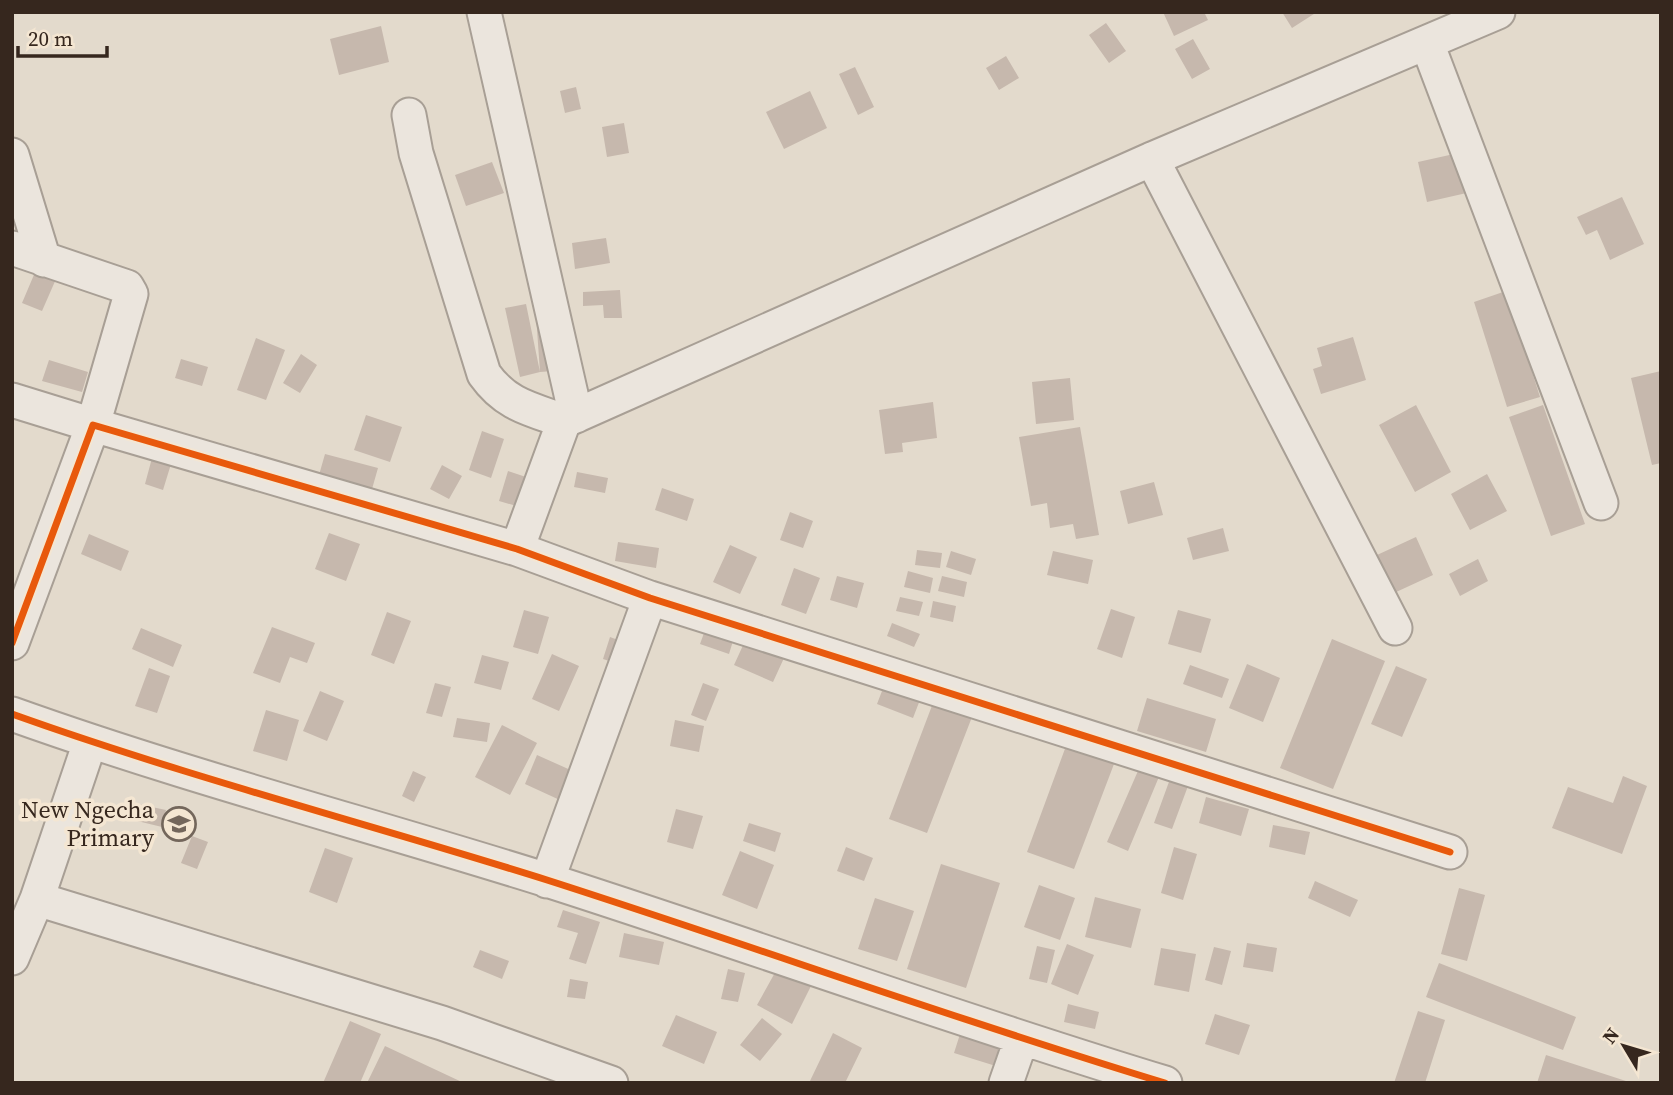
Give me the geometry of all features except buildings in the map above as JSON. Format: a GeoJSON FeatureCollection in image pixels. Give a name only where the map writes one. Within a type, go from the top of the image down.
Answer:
{"type":"FeatureCollection","features":[{"type":"Feature","properties":{"kind":"street"},"geometry":{"type":"LineString","coordinates":[[484,12],[570,418],[517,549]]}},
{"type":"Feature","properties":{"kind":"street"},"geometry":{"type":"LineString","coordinates":[[410,115],[416,153],[484,374],[496,391],[509,401],[570,418],[1152,159],[1498,12]]}},
{"type":"Feature","properties":{"kind":"street"},"geometry":{"type":"LineString","coordinates":[[1427,43],[1601,503]]}},
{"type":"Feature","properties":{"kind":"street"},"geometry":{"type":"LineString","coordinates":[[12,155],[44,260]]}},
{"type":"Feature","properties":{"kind":"street"},"geometry":{"type":"LineString","coordinates":[[1152,159],[1395,628]]}},
{"type":"Feature","properties":{"kind":"street"},"geometry":{"type":"LineString","coordinates":[[12,248],[127,287],[131,292],[93,425],[12,643]]}},
{"type":"Feature","properties":{"kind":"street"},"geometry":{"type":"LineString","coordinates":[[12,400],[517,549],[650,598],[1450,852]]}},
{"type":"Feature","properties":{"kind":"street"},"geometry":{"type":"LineString","coordinates":[[547,881],[650,598]]}},
{"type":"Feature","properties":{"kind":"street"},"geometry":{"type":"LineString","coordinates":[[12,714],[90,742],[547,881],[1021,1040],[1165,1083]]}},
{"type":"Feature","properties":{"kind":"street"},"geometry":{"type":"LineString","coordinates":[[12,958],[37,899],[90,742]]}},
{"type":"Feature","properties":{"kind":"street"},"geometry":{"type":"LineString","coordinates":[[37,899],[442,1023],[611,1083]]}},
{"type":"Feature","properties":{"kind":"street"},"geometry":{"type":"LineString","coordinates":[[1006,1083],[1021,1040]]}},
{"type":"Feature","properties":{"kind":"cycle path"},"geometry":{"type":"LineString","coordinates":[[12,643],[93,425],[517,549],[650,598],[1450,852]]}},
{"type":"Feature","properties":{"kind":"cycle path"},"geometry":{"type":"LineString","coordinates":[[12,714],[212,779],[547,880],[1165,1083]]}},
{"type":"Feature","properties":{"kind":"place","name":"New Ngecha Primary"},"geometry":{"type":"Point","coordinates":[179,824]}}]}
